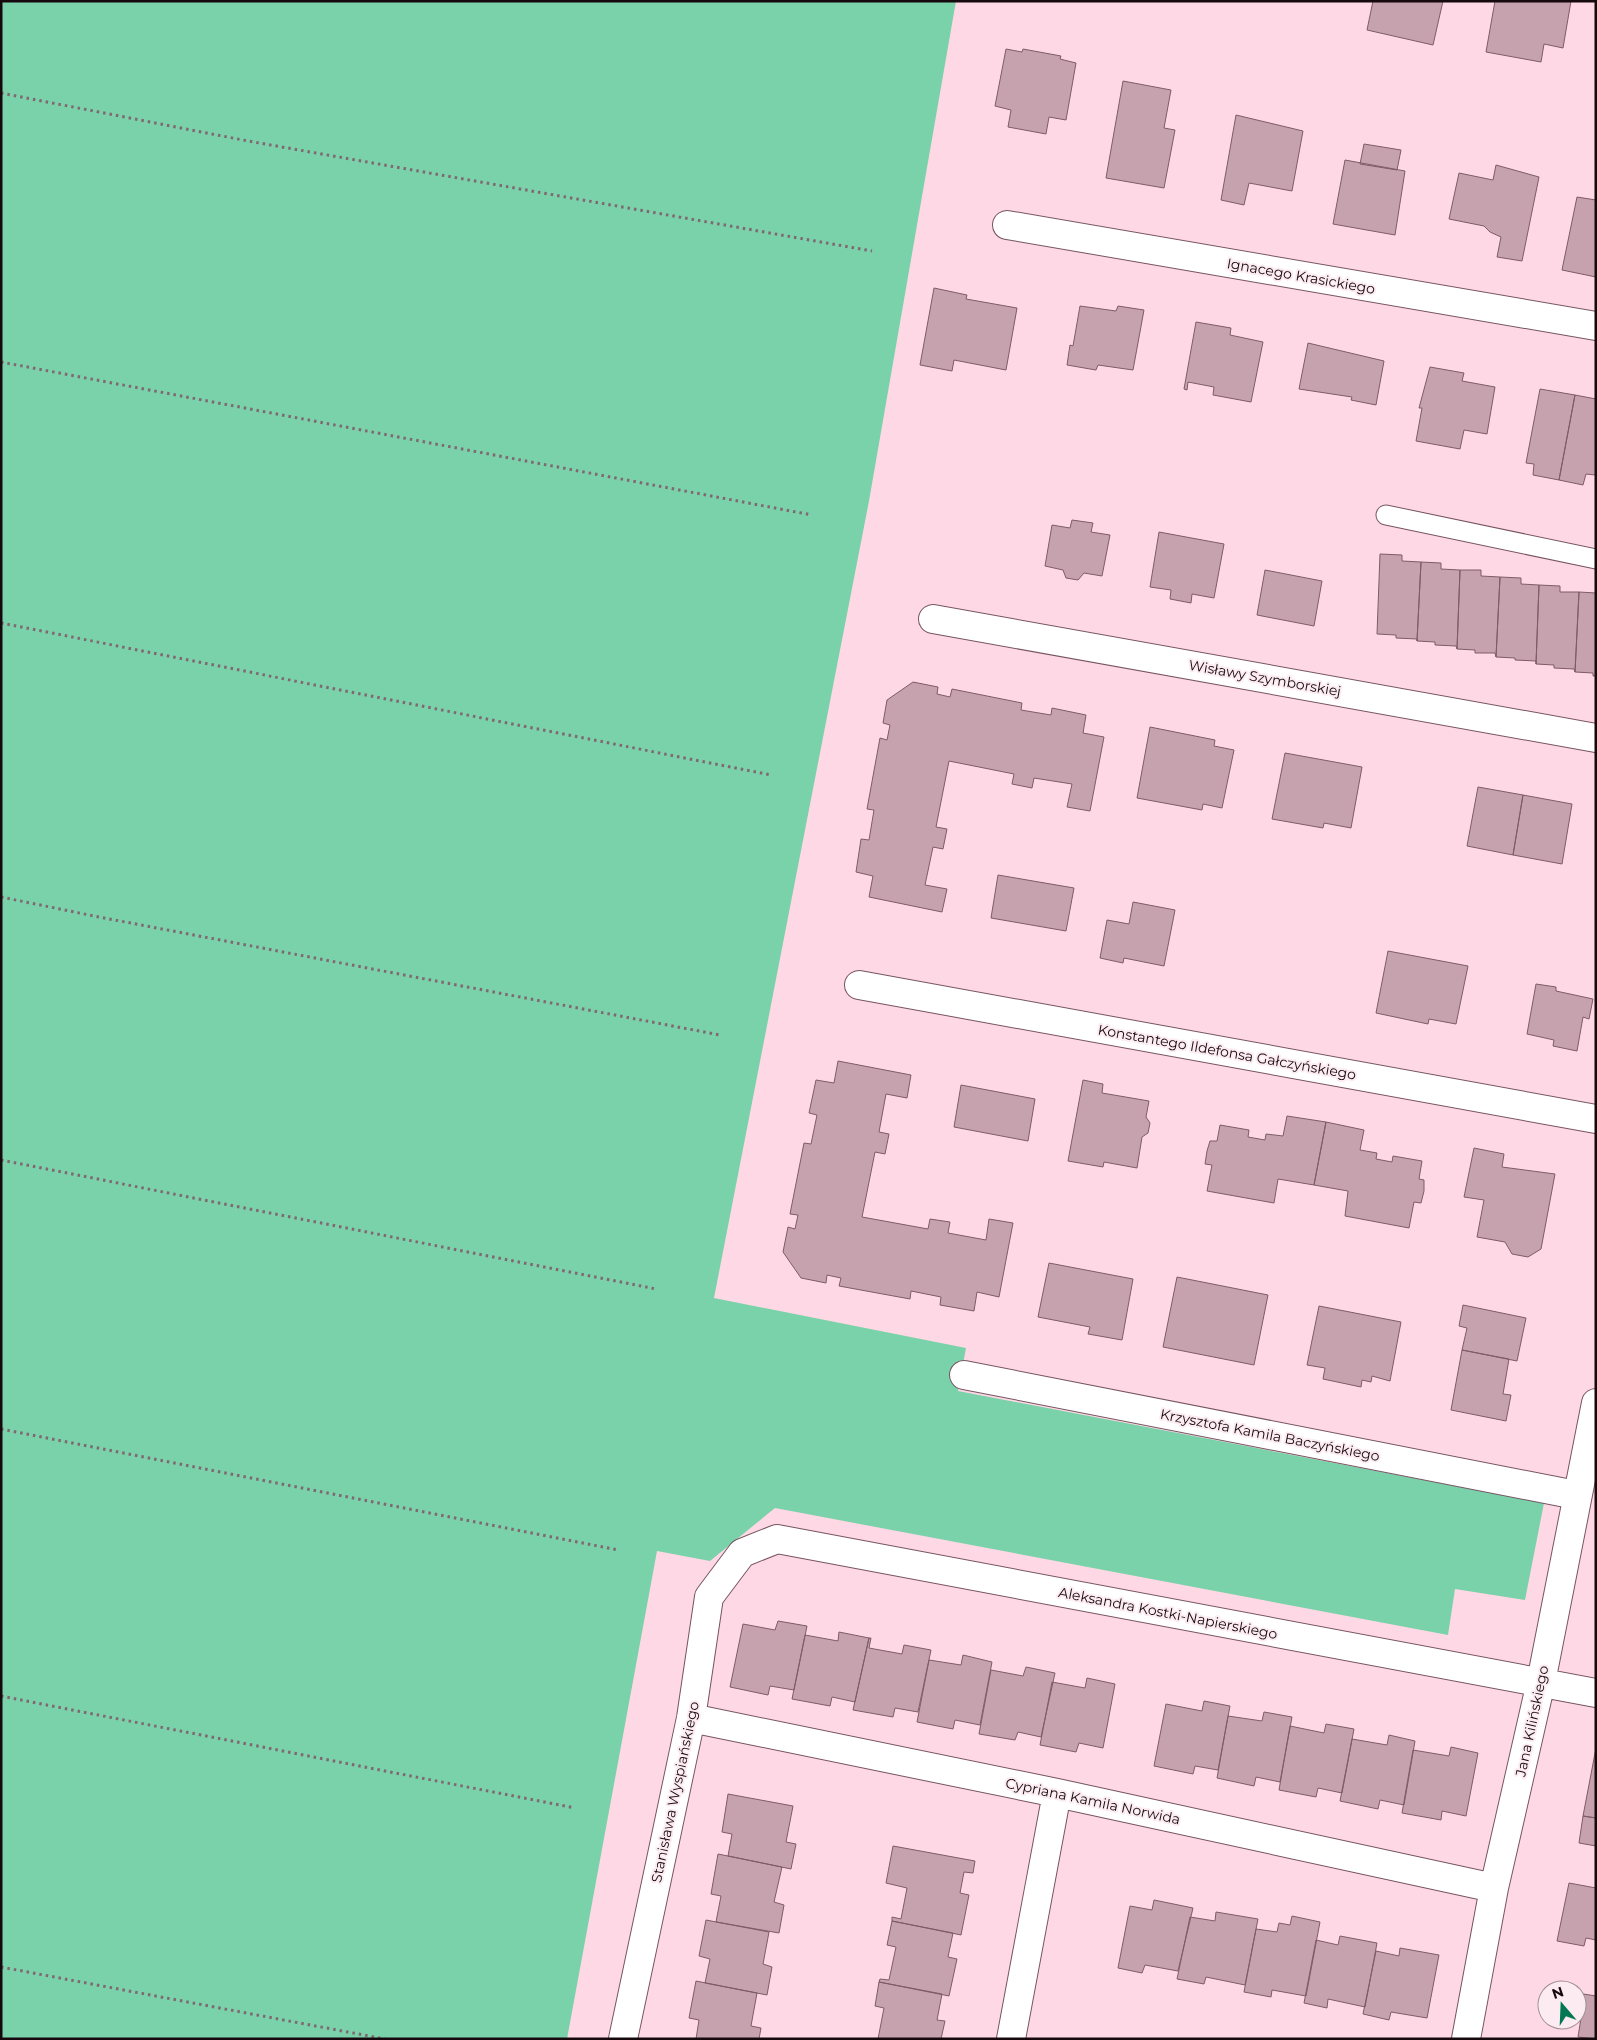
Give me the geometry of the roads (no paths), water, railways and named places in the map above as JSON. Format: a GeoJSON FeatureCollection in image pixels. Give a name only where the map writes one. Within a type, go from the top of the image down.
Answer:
{"type":"FeatureCollection","features":[{"type":"Feature","properties":{"kind":"street","name":"Ignacego Krasickiego"},"geometry":{"type":"LineString","coordinates":[[1007,225],[1596,326]]}},
{"type":"Feature","properties":{"kind":"street","name":"Wisławy Szymborskiej"},"geometry":{"type":"LineString","coordinates":[[934,618],[1596,738]]}},
{"type":"Feature","properties":{"kind":"street","name":"Konstantego Ildefonsa Gałczyńskiego"},"geometry":{"type":"LineString","coordinates":[[859,985],[1596,1119]]}},
{"type":"Feature","properties":{"kind":"street","name":"Krzysztofa Kamila Baczyńskiego"},"geometry":{"type":"LineString","coordinates":[[964,1375],[1576,1494]]}},
{"type":"Feature","properties":{"kind":"street","name":"Jana Kilińskiego"},"geometry":{"type":"LineString","coordinates":[[1466,2039],[1494,1888],[1541,1682],[1576,1494],[1596,1403]]}},
{"type":"Feature","properties":{"kind":"street","name":"Aleksandra Kostki-Napierskiego"},"geometry":{"type":"LineString","coordinates":[[742,1553],[776,1539],[1596,1693]]}},
{"type":"Feature","properties":{"kind":"street","name":"Stanisława Wyspiańskiego"},"geometry":{"type":"LineString","coordinates":[[623,2039],[691,1718],[710,1597],[742,1553]]}},
{"type":"Feature","properties":{"kind":"street","name":"Cypriana Kamila Norwida"},"geometry":{"type":"LineString","coordinates":[[691,1718],[1056,1793],[1494,1888]]}},
{"type":"Feature","properties":{"kind":"street"},"geometry":{"type":"LineString","coordinates":[[1011,2039],[1056,1793]]}},
{"type":"Feature","properties":{"kind":"lane"},"geometry":{"type":"LineString","coordinates":[[1386,515],[1596,559]]}}]}
